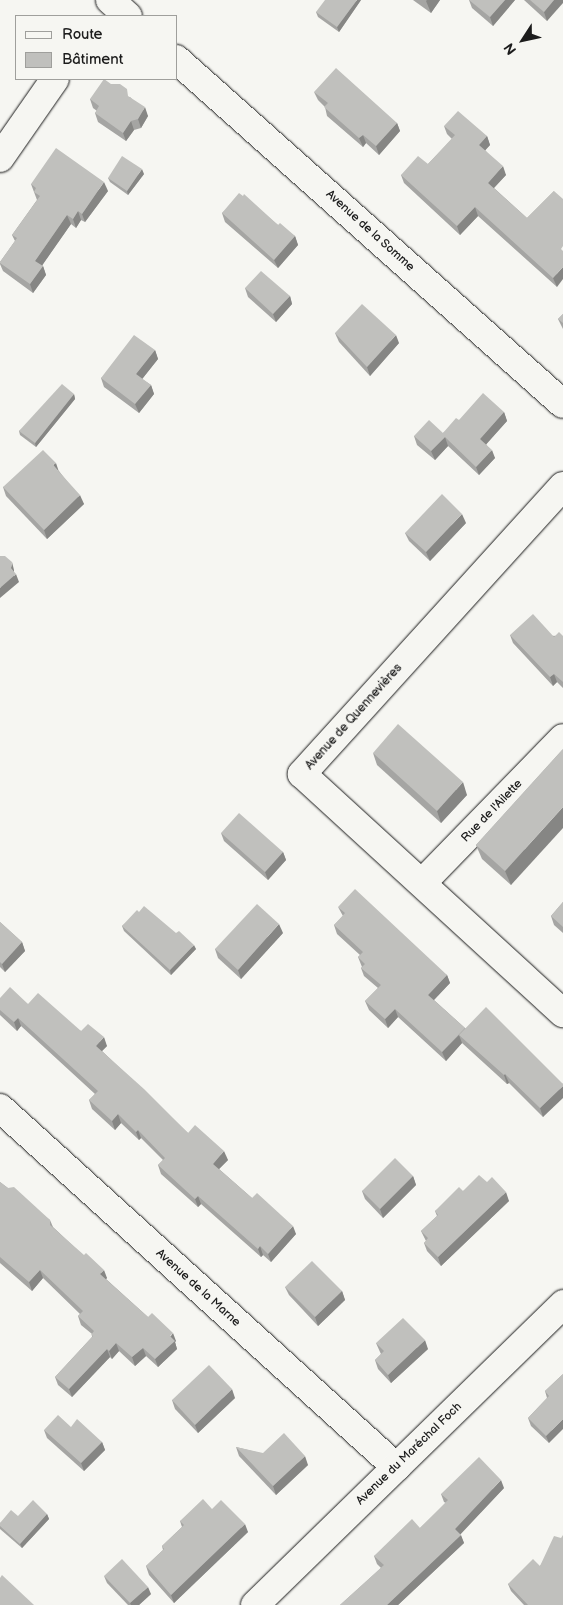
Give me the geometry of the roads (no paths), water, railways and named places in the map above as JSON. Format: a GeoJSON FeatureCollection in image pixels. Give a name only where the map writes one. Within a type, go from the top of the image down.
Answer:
{"type":"FeatureCollection","features":[{"type":"Feature","properties":{"kind":"street"},"geometry":{"type":"LineString","coordinates":[[100,15],[111,0],[127,15]]}},
{"type":"Feature","properties":{"kind":"street","name":"Avenue de la Somme"},"geometry":{"type":"LineString","coordinates":[[178,61],[563,404]]}},
{"type":"Feature","properties":{"kind":"street"},"geometry":{"type":"LineString","coordinates":[[0,158],[54,80]]}},
{"type":"Feature","properties":{"kind":"street","name":"Avenue de Quennevières"},"geometry":{"type":"LineString","coordinates":[[563,486],[302,774],[563,1013]]}},
{"type":"Feature","properties":{"kind":"street","name":"Rue de l'Ailette"},"geometry":{"type":"LineString","coordinates":[[422,883],[563,738]]}},
{"type":"Feature","properties":{"kind":"street","name":"Avenue de la Marne"},"geometry":{"type":"LineString","coordinates":[[0,1108],[396,1467]]}},
{"type":"Feature","properties":{"kind":"street","name":"Avenue du Maréchal Foch"},"geometry":{"type":"LineString","coordinates":[[255,1605],[563,1304]]}}]}
